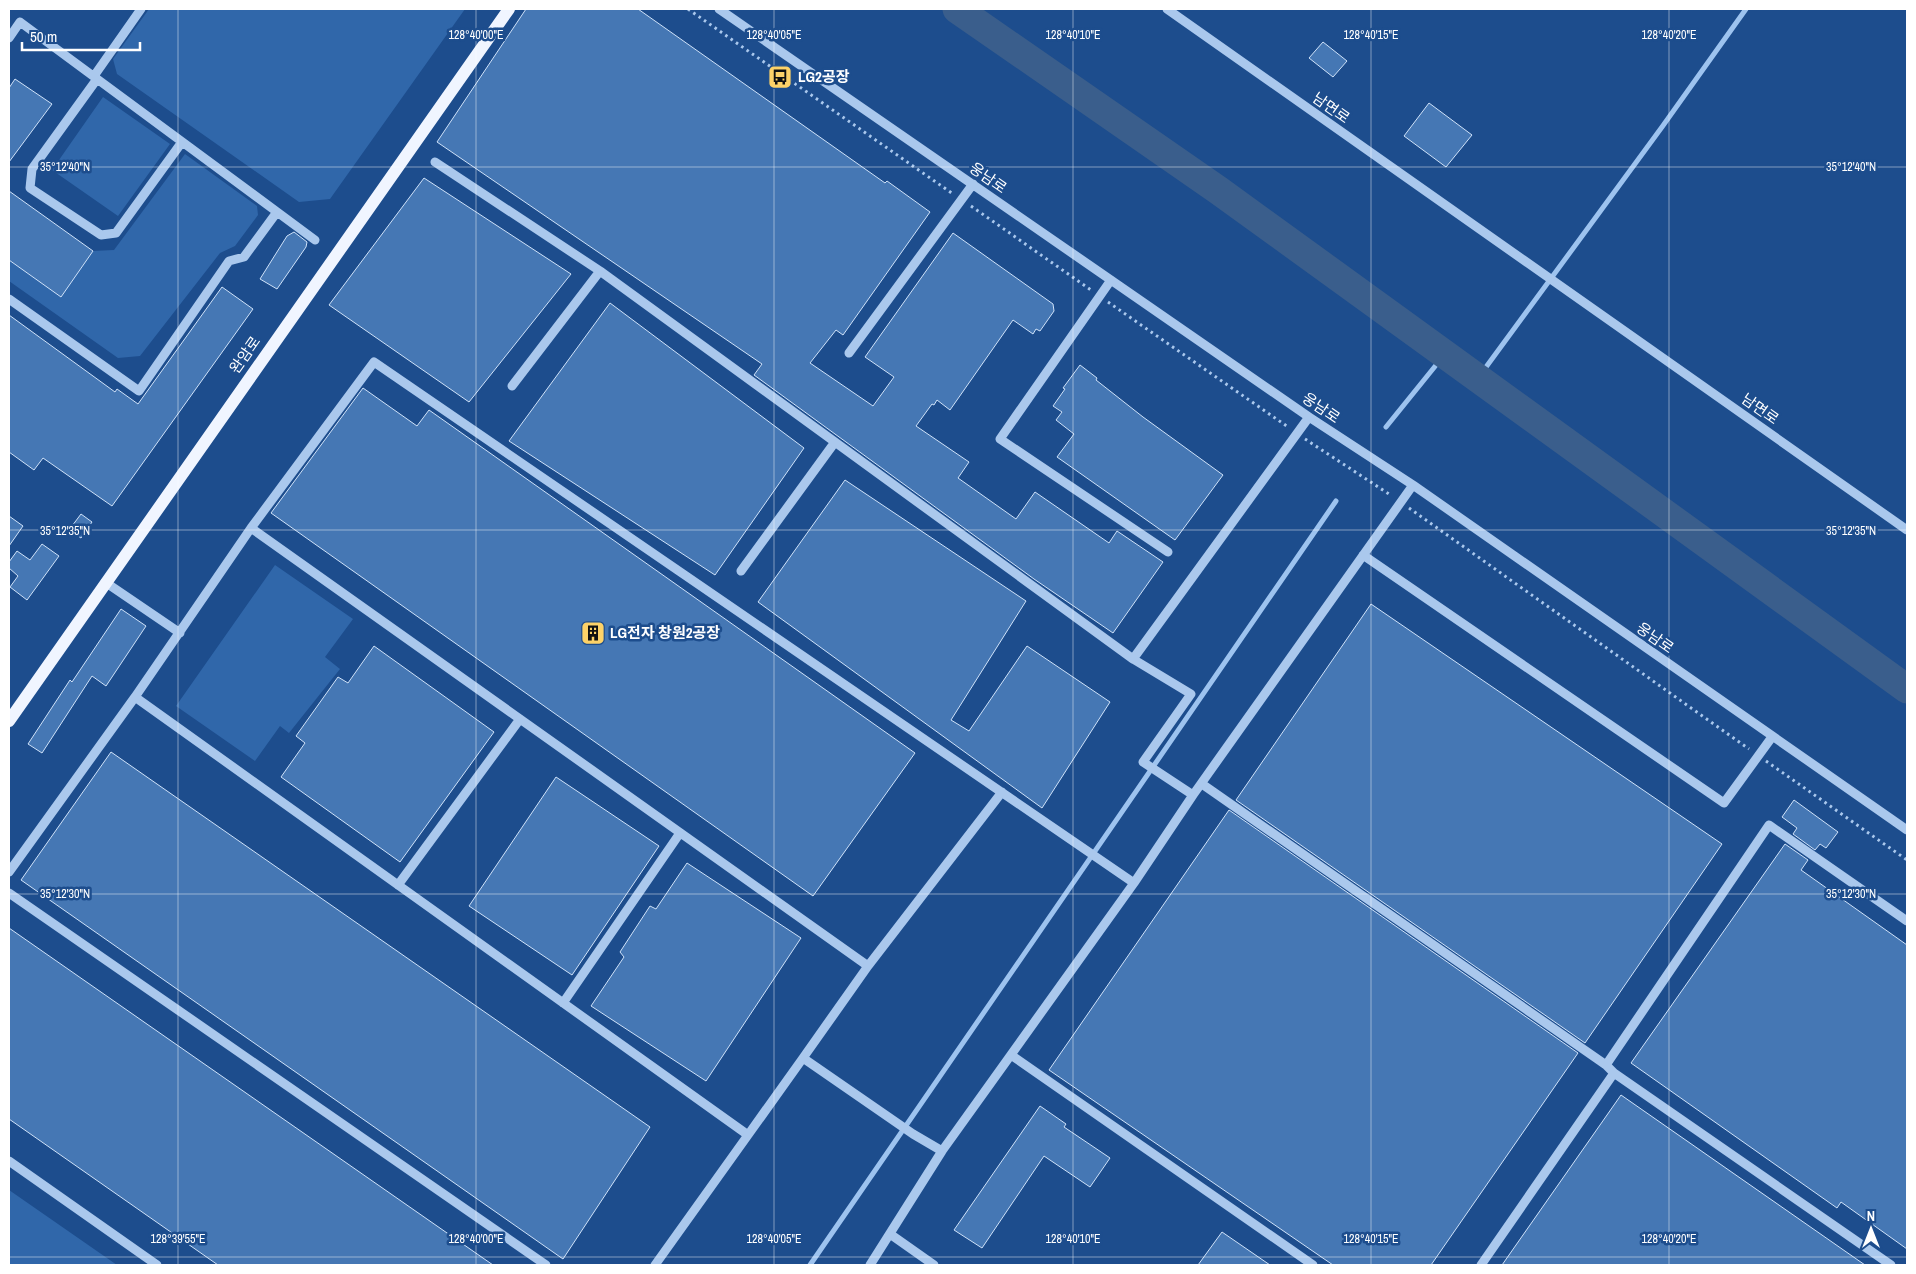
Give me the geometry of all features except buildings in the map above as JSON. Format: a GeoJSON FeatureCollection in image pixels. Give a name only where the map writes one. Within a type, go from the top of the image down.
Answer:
{"type":"FeatureCollection","features":[{"type":"Feature","properties":{"kind":"main road","name":"완암로"},"geometry":{"type":"LineString","coordinates":[[9,721],[509,9]]}},
{"type":"Feature","properties":{"kind":"street"},"geometry":{"type":"LineString","coordinates":[[141,9],[32,169],[30,188],[101,235],[116,233],[182,142]]}},
{"type":"Feature","properties":{"kind":"street","name":"웅남로"},"geometry":{"type":"LineString","coordinates":[[719,9],[1309,417],[1413,485],[1907,830]]}},
{"type":"Feature","properties":{"kind":"street","name":"남면로"},"geometry":{"type":"LineString","coordinates":[[1167,9],[1907,530]]}},
{"type":"Feature","properties":{"kind":"street"},"geometry":{"type":"LineString","coordinates":[[9,38],[20,22],[315,240]]}},
{"type":"Feature","properties":{"kind":"street"},"geometry":{"type":"LineString","coordinates":[[435,162],[600,271],[1133,659],[1191,694],[1143,762],[1193,795]]}},
{"type":"Feature","properties":{"kind":"street"},"geometry":{"type":"LineString","coordinates":[[849,353],[973,184]]}},
{"type":"Feature","properties":{"kind":"street"},"geometry":{"type":"LineString","coordinates":[[9,299],[139,391],[229,261],[244,257],[277,212]]}},
{"type":"Feature","properties":{"kind":"street"},"geometry":{"type":"LineString","coordinates":[[512,386],[600,271]]}},
{"type":"Feature","properties":{"kind":"street"},"geometry":{"type":"LineString","coordinates":[[1111,280],[1000,439],[1168,552]]}},
{"type":"Feature","properties":{"kind":"street"},"geometry":{"type":"LineString","coordinates":[[9,872],[135,698],[251,528],[374,362],[1134,884]]}},
{"type":"Feature","properties":{"kind":"street"},"geometry":{"type":"LineString","coordinates":[[1133,659],[1309,417]]}},
{"type":"Feature","properties":{"kind":"street"},"geometry":{"type":"LineString","coordinates":[[741,571],[835,442]]}},
{"type":"Feature","properties":{"kind":"street"},"geometry":{"type":"LineString","coordinates":[[870,1265],[942,1151],[1134,884],[1193,795],[1413,485]]}},
{"type":"Feature","properties":{"kind":"street"},"geometry":{"type":"LineString","coordinates":[[251,528],[868,966]]}},
{"type":"Feature","properties":{"kind":"street"},"geometry":{"type":"LineString","coordinates":[[1363,555],[1724,803],[1772,737]]}},
{"type":"Feature","properties":{"kind":"street"},"geometry":{"type":"LineString","coordinates":[[105,582],[180,633]]}},
{"type":"Feature","properties":{"kind":"street"},"geometry":{"type":"LineString","coordinates":[[135,698],[748,1134]]}},
{"type":"Feature","properties":{"kind":"street"},"geometry":{"type":"LineString","coordinates":[[398,885],[520,719]]}},
{"type":"Feature","properties":{"kind":"street"},"geometry":{"type":"LineString","coordinates":[[1202,784],[1891,1265]]}},
{"type":"Feature","properties":{"kind":"street"},"geometry":{"type":"LineString","coordinates":[[655,1265],[868,966],[1002,792]]}},
{"type":"Feature","properties":{"kind":"street"},"geometry":{"type":"LineString","coordinates":[[1606,1065],[1769,825],[1907,921]]}},
{"type":"Feature","properties":{"kind":"street"},"geometry":{"type":"LineString","coordinates":[[563,1003],[680,834]]}},
{"type":"Feature","properties":{"kind":"street"},"geometry":{"type":"LineString","coordinates":[[9,893],[546,1265]]}},
{"type":"Feature","properties":{"kind":"street"},"geometry":{"type":"LineString","coordinates":[[1011,1055],[1313,1265]]}},
{"type":"Feature","properties":{"kind":"street"},"geometry":{"type":"LineString","coordinates":[[803,1058],[912,1134],[942,1151]]}},
{"type":"Feature","properties":{"kind":"street"},"geometry":{"type":"LineString","coordinates":[[1481,1265],[1614,1073]]}},
{"type":"Feature","properties":{"kind":"street"},"geometry":{"type":"LineString","coordinates":[[9,1161],[157,1265]]}},
{"type":"Feature","properties":{"kind":"street"},"geometry":{"type":"LineString","coordinates":[[890,1234],[934,1265]]}},
{"type":"Feature","properties":{"kind":"shaded area"},"geometry":{"type":"Polygon","coordinates":[[[149,9],[465,9],[330,199],[299,202],[117,74],[113,59],[149,9]]]}},
{"type":"Feature","properties":{"kind":"shaded area"},"geometry":{"type":"Polygon","coordinates":[[[103,97],[170,144],[118,216],[52,170],[103,97]]]}},
{"type":"Feature","properties":{"kind":"shaded area"},"geometry":{"type":"Polygon","coordinates":[[[185,154],[257,206],[258,215],[235,246],[220,253],[140,356],[118,358],[9,281],[10,261],[61,296],[93,251],[114,250],[185,154]]]}},
{"type":"Feature","properties":{"kind":"shaded area"},"geometry":{"type":"Polygon","coordinates":[[[275,565],[353,619],[325,657],[340,669],[289,733],[280,726],[255,761],[176,706],[275,565]]]}},
{"type":"Feature","properties":{"kind":"shaded area"},"geometry":{"type":"Polygon","coordinates":[[[9,1190],[117,1265],[9,1265],[9,1190]]]}},
{"type":"Feature","properties":{"kind":"waterway"},"geometry":{"type":"LineString","coordinates":[[957,9],[1218,190],[1907,689]]}},
{"type":"Feature","properties":{"kind":"waterway"},"geometry":{"type":"LineString","coordinates":[[1478,378],[1746,9]]}},
{"type":"Feature","properties":{"kind":"waterway"},"geometry":{"type":"LineString","coordinates":[[1386,427],[1445,354]]}},
{"type":"Feature","properties":{"kind":"waterway"},"geometry":{"type":"LineString","coordinates":[[810,1265],[1336,501]]}},
{"type":"Feature","properties":{"kind":"place","name":"LG2공장"},"geometry":{"type":"Point","coordinates":[780,77]}},
{"type":"Feature","properties":{"kind":"place","name":"LG전자 창원2공장"},"geometry":{"type":"Point","coordinates":[593,633]}}]}
